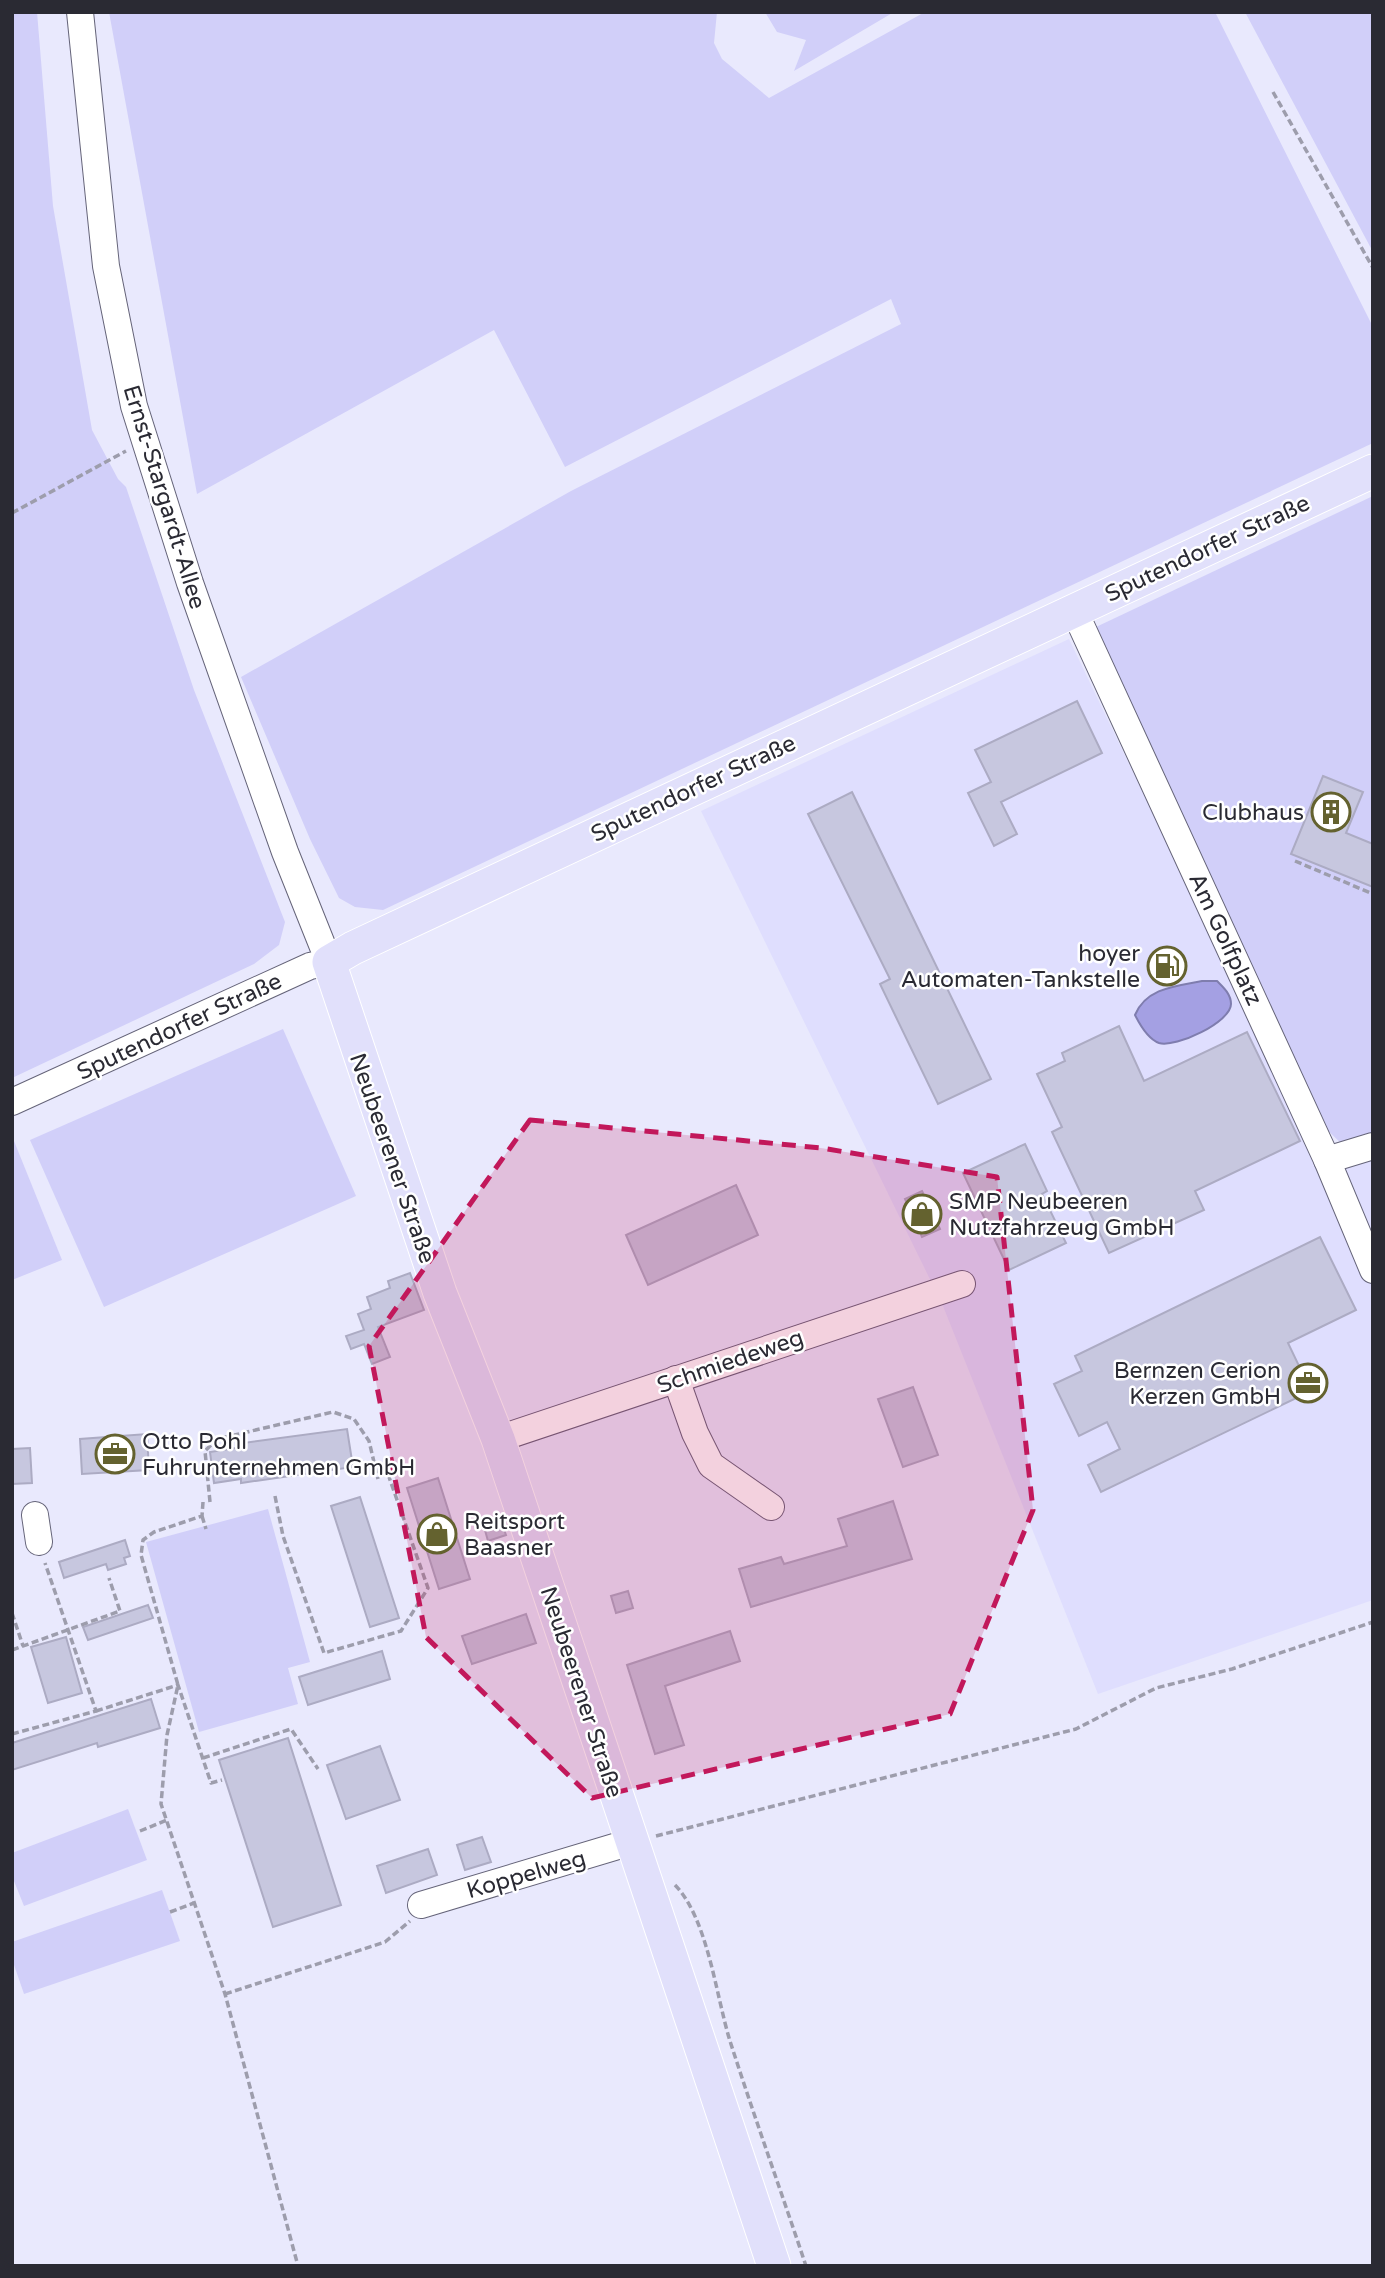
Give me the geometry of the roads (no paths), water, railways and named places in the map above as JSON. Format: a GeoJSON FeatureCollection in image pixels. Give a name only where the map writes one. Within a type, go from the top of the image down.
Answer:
{"type":"FeatureCollection","features":[{"type":"Feature","properties":{"kind":"main road","name":"Sputendorfer Straße"},"geometry":{"type":"LineString","coordinates":[[329,962],[353,948],[1373,471]]}},
{"type":"Feature","properties":{"kind":"main road","name":"Neubeerener Straße"},"geometry":{"type":"LineString","coordinates":[[329,962],[440,1293],[498,1439],[774,2266]]}},
{"type":"Feature","properties":{"kind":"street","name":"Ernst-Stargardt-Allee"},"geometry":{"type":"LineString","coordinates":[[80,12],[106,265],[120,346],[145,444],[281,840],[329,962]]}},
{"type":"Feature","properties":{"kind":"street","name":"Am Golfplatz"},"geometry":{"type":"LineString","coordinates":[[1074,610],[1327,1160],[1373,1270]]}},
{"type":"Feature","properties":{"kind":"street","name":"Sputendorfer Straße"},"geometry":{"type":"LineString","coordinates":[[12,1102],[310,966],[329,962]]}},
{"type":"Feature","properties":{"kind":"street"},"geometry":{"type":"LineString","coordinates":[[1327,1160],[1373,1146]]}},
{"type":"Feature","properties":{"kind":"street","name":"Schmiedeweg"},"geometry":{"type":"LineString","coordinates":[[498,1439],[962,1284]]}},
{"type":"Feature","properties":{"kind":"street"},"geometry":{"type":"LineString","coordinates":[[676,1380],[695,1433],[711,1465],[771,1507]]}},
{"type":"Feature","properties":{"kind":"street"},"geometry":{"type":"LineString","coordinates":[[35,1515],[39,1542]]}},
{"type":"Feature","properties":{"kind":"street","name":"Koppelweg"},"geometry":{"type":"LineString","coordinates":[[421,1905],[631,1842]]}},
{"type":"Feature","properties":{"kind":"place","name":"Clubhaus"},"geometry":{"type":"Point","coordinates":[1331,812]}},
{"type":"Feature","properties":{"kind":"place","name":"hoyer Automaten-Tankstelle"},"geometry":{"type":"Point","coordinates":[1167,966]}},
{"type":"Feature","properties":{"kind":"place","name":"SMP Neubeeren Nutzfahrzeug GmbH"},"geometry":{"type":"Point","coordinates":[922,1214]}},
{"type":"Feature","properties":{"kind":"place","name":"Bernzen Cerion Kerzen GmbH"},"geometry":{"type":"Point","coordinates":[1308,1383]}},
{"type":"Feature","properties":{"kind":"place","name":"Otto Pohl Fuhrunternehmen GmbH"},"geometry":{"type":"Point","coordinates":[115,1454]}},
{"type":"Feature","properties":{"kind":"place","name":"Reitsport Baasner"},"geometry":{"type":"Point","coordinates":[437,1534]}}]}
